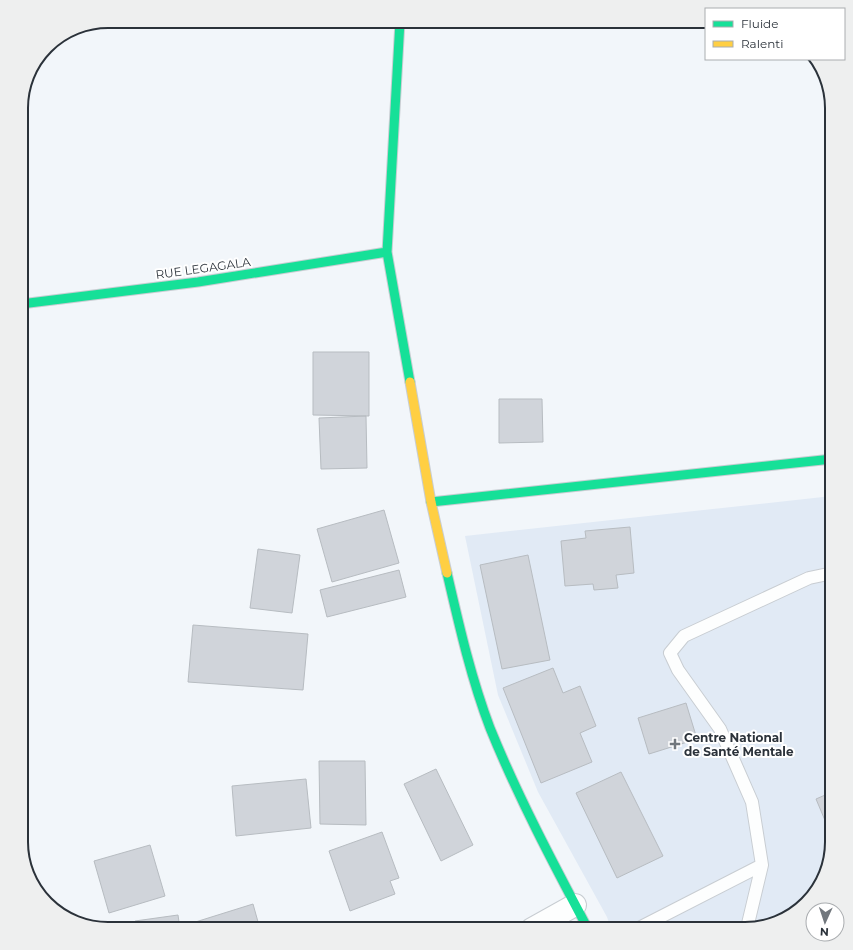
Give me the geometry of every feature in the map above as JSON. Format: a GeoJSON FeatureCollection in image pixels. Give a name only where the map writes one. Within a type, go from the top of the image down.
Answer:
{"type":"FeatureCollection","features":[{"type":"Feature","properties":{"kind":"street"},"geometry":{"type":"LineString","coordinates":[[400,28],[387,252],[431,502],[467,658],[490,727],[532,823],[584,922]]}},
{"type":"Feature","properties":{"kind":"street","name":"RUE LEGAGALA"},"geometry":{"type":"LineString","coordinates":[[28,303],[198,282],[387,252]]}},
{"type":"Feature","properties":{"kind":"street"},"geometry":{"type":"LineString","coordinates":[[431,502],[825,459]]}},
{"type":"Feature","properties":{"kind":"street"},"geometry":{"type":"LineString","coordinates":[[545,922],[575,905]]}},
{"type":"Feature","properties":{"kind":"lane"},"geometry":{"type":"LineString","coordinates":[[749,922],[762,865],[752,802],[720,729],[678,670],[670,653],[684,636],[809,578],[825,575]]}},
{"type":"Feature","properties":{"kind":"lane"},"geometry":{"type":"LineString","coordinates":[[651,922],[762,865]]}},
{"type":"Feature","properties":{"kind":"shaded area","name":"Centre National de Santé Mentale"},"geometry":{"type":"Polygon","coordinates":[[[825,497],[825,842],[821,868],[817,878],[802,899],[790,909],[771,918],[745,922],[609,922],[538,792],[498,695],[465,536],[825,497]]]}},
{"type":"Feature","properties":{"kind":"building"},"geometry":{"type":"Polygon","coordinates":[[[313,352],[369,352],[369,416],[313,415],[313,352]]]}},
{"type":"Feature","properties":{"kind":"building"},"geometry":{"type":"Polygon","coordinates":[[[499,399],[542,399],[543,442],[499,443],[499,399]]]}},
{"type":"Feature","properties":{"kind":"building"},"geometry":{"type":"Polygon","coordinates":[[[366,416],[367,468],[321,469],[319,418],[366,416]]]}},
{"type":"Feature","properties":{"kind":"building"},"geometry":{"type":"Polygon","coordinates":[[[384,510],[399,563],[332,582],[317,529],[384,510]]]}},
{"type":"Feature","properties":{"kind":"building"},"geometry":{"type":"Polygon","coordinates":[[[630,527],[634,573],[616,575],[618,588],[594,590],[593,584],[565,586],[561,541],[586,538],[585,531],[630,527]]]}},
{"type":"Feature","properties":{"kind":"building"},"geometry":{"type":"Polygon","coordinates":[[[258,549],[300,555],[292,613],[250,608],[258,549]]]}},
{"type":"Feature","properties":{"kind":"building"},"geometry":{"type":"Polygon","coordinates":[[[528,555],[550,660],[502,669],[480,565],[528,555]]]}},
{"type":"Feature","properties":{"kind":"building"},"geometry":{"type":"Polygon","coordinates":[[[399,570],[406,597],[327,617],[320,590],[399,570]]]}},
{"type":"Feature","properties":{"kind":"building"},"geometry":{"type":"Polygon","coordinates":[[[193,625],[308,634],[303,690],[188,682],[193,625]]]}},
{"type":"Feature","properties":{"kind":"building"},"geometry":{"type":"Polygon","coordinates":[[[553,668],[563,693],[580,686],[596,726],[580,733],[592,762],[541,783],[503,688],[553,668]]]}},
{"type":"Feature","properties":{"kind":"building"},"geometry":{"type":"Polygon","coordinates":[[[686,703],[697,739],[649,754],[638,718],[686,703]]]}},
{"type":"Feature","properties":{"kind":"building"},"geometry":{"type":"Polygon","coordinates":[[[319,761],[365,761],[366,825],[320,824],[319,761]]]}},
{"type":"Feature","properties":{"kind":"building"},"geometry":{"type":"Polygon","coordinates":[[[436,769],[473,845],[441,861],[404,784],[436,769]]]}},
{"type":"Feature","properties":{"kind":"building"},"geometry":{"type":"Polygon","coordinates":[[[621,772],[663,856],[617,878],[576,793],[621,772]]]}},
{"type":"Feature","properties":{"kind":"building"},"geometry":{"type":"Polygon","coordinates":[[[306,779],[311,828],[236,836],[232,786],[306,779]]]}},
{"type":"Feature","properties":{"kind":"building"},"geometry":{"type":"Polygon","coordinates":[[[825,795],[825,820],[816,799],[825,795]]]}},
{"type":"Feature","properties":{"kind":"building"},"geometry":{"type":"Polygon","coordinates":[[[382,832],[399,878],[390,881],[395,894],[350,911],[329,851],[382,832]]]}},
{"type":"Feature","properties":{"kind":"building"},"geometry":{"type":"Polygon","coordinates":[[[150,845],[165,896],[109,913],[94,861],[150,845]]]}},
{"type":"Feature","properties":{"kind":"building"},"geometry":{"type":"Polygon","coordinates":[[[253,904],[258,922],[195,922],[253,904]]]}},
{"type":"Feature","properties":{"kind":"building"},"geometry":{"type":"Polygon","coordinates":[[[178,915],[179,922],[135,922],[178,915]]]}},
{"type":"Feature","properties":{"kind":"traffic: fast"},"geometry":{"type":"LineString","coordinates":[[400,28],[387,252],[410,382]]}},
{"type":"Feature","properties":{"kind":"traffic: fast"},"geometry":{"type":"LineString","coordinates":[[28,303],[198,282],[387,252]]}},
{"type":"Feature","properties":{"kind":"traffic: fast"},"geometry":{"type":"LineString","coordinates":[[431,502],[825,460]]}},
{"type":"Feature","properties":{"kind":"traffic: fast"},"geometry":{"type":"LineString","coordinates":[[447,573],[471,671],[490,728],[524,805],[584,922]]}},
{"type":"Feature","properties":{"kind":"traffic: slow"},"geometry":{"type":"LineString","coordinates":[[410,382],[431,502],[447,573]]}},
{"type":"Feature","properties":{"kind":"place","name":"Centre National de Santé Mentale"},"geometry":{"type":"Point","coordinates":[675,744]}}]}
